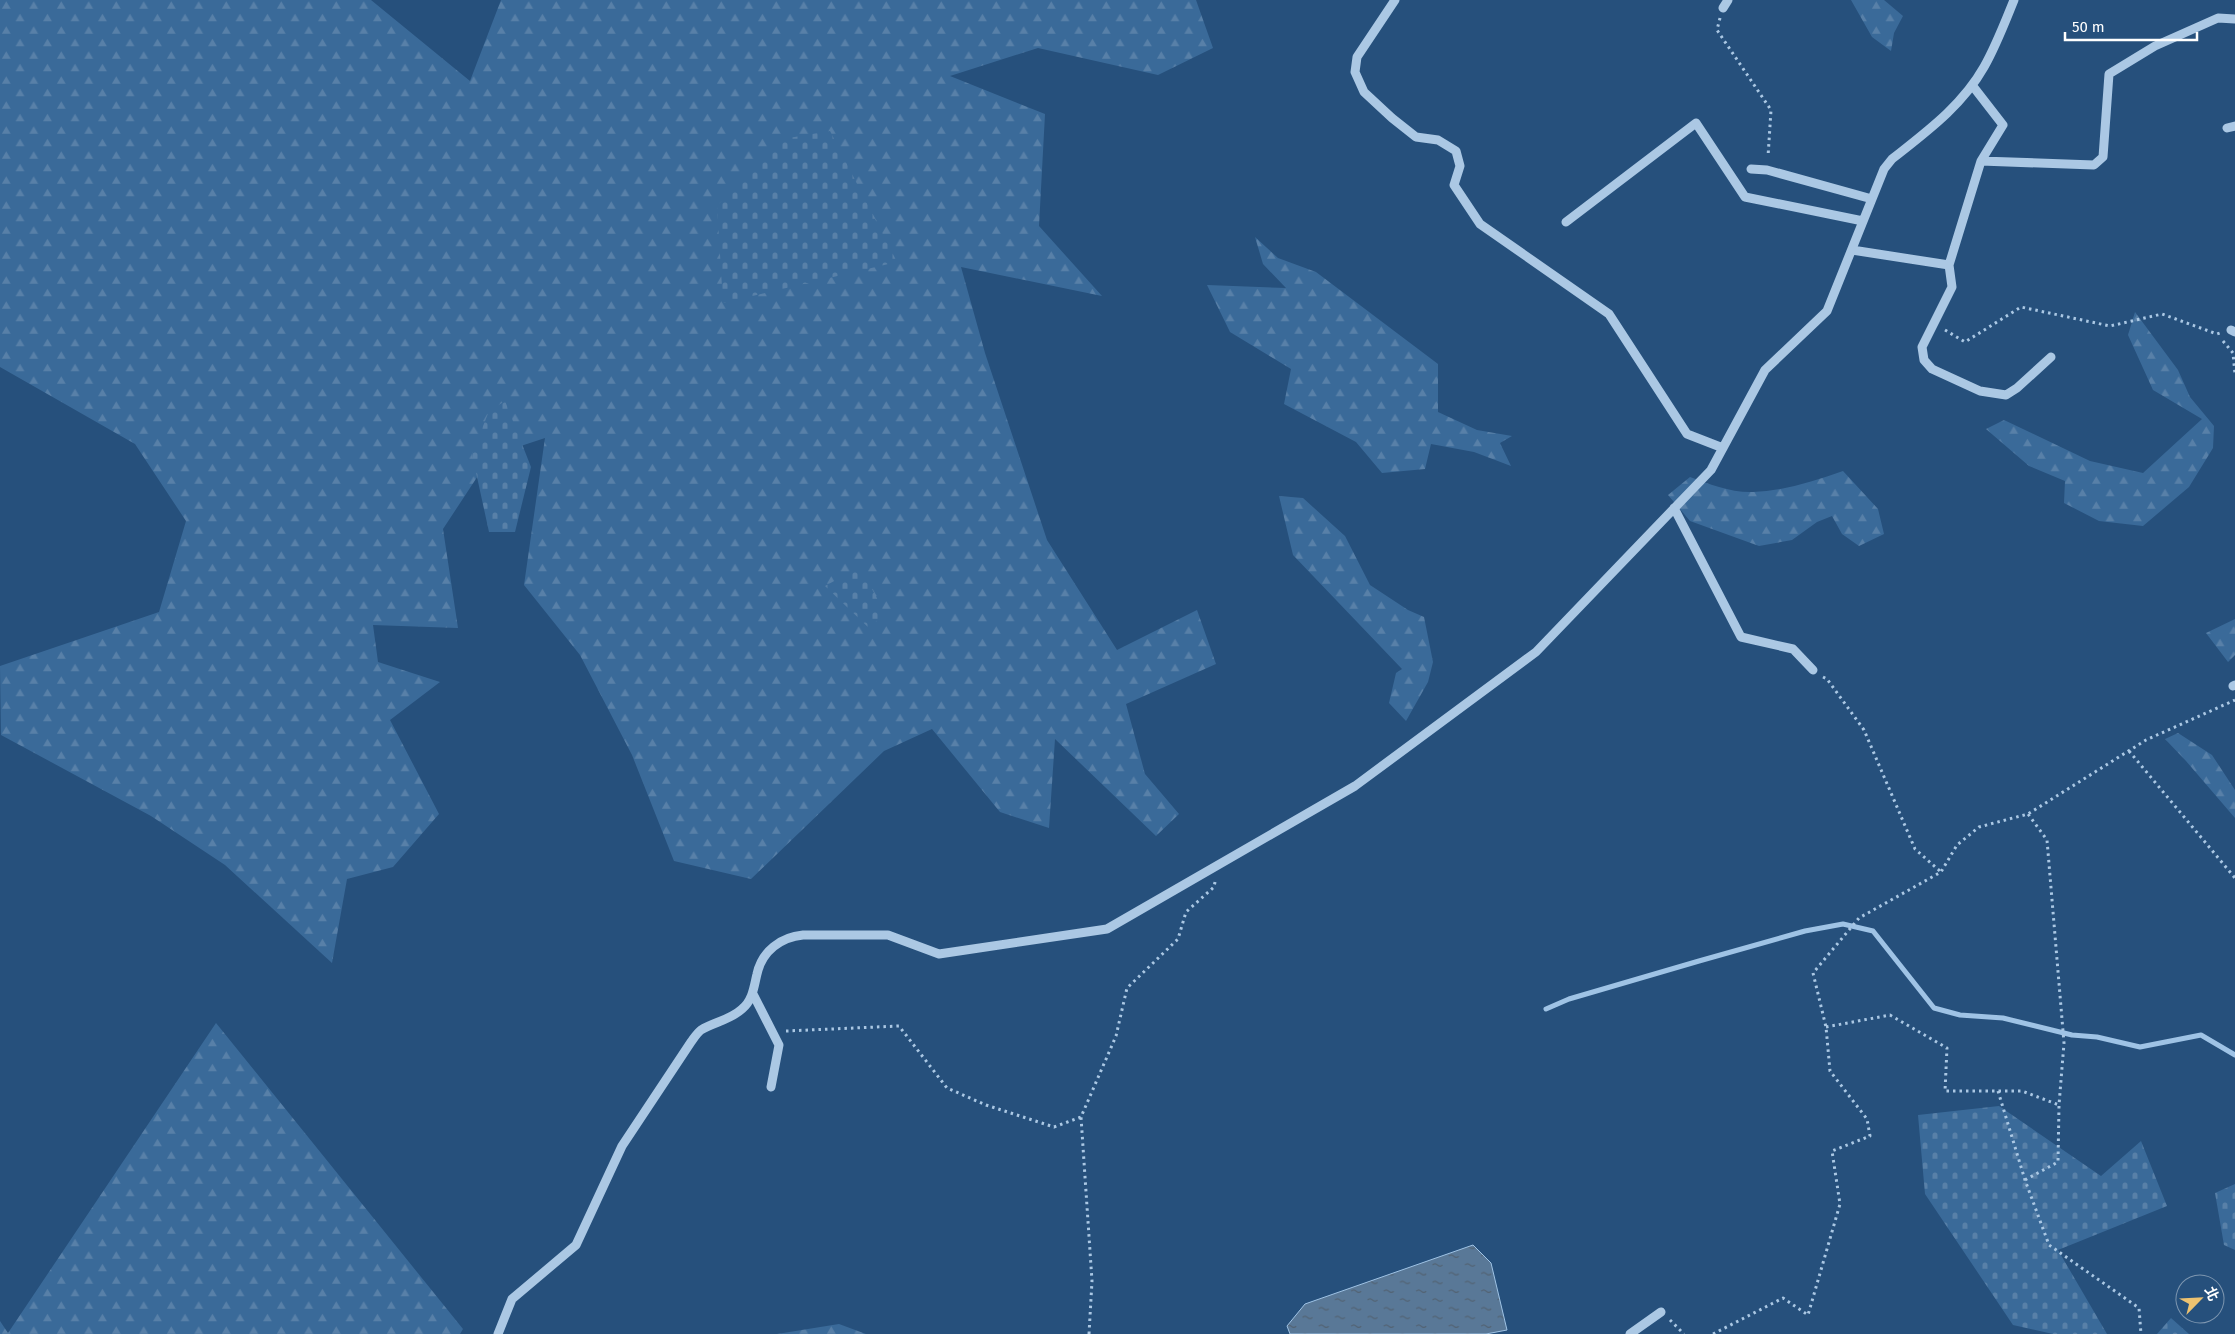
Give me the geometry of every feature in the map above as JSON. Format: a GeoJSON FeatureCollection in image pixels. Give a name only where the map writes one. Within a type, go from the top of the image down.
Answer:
{"type":"FeatureCollection","features":[{"type":"Feature","properties":{"kind":"street"},"geometry":{"type":"LineString","coordinates":[[1395,0],[1357,57],[1355,72],[1364,92],[1416,137],[1438,140],[1456,151],[1460,166],[1454,186],[1480,224],[1609,314],[1687,434],[1723,448]]}},
{"type":"Feature","properties":{"kind":"street"},"geometry":{"type":"LineString","coordinates":[[498,1334],[512,1299],[576,1245],[622,1146],[700,1030],[724,1021],[743,1008],[753,994],[762,958],[774,945],[790,936],[888,935],[939,954],[1107,928],[1355,786],[1536,652],[1711,470],[1765,370],[1827,312],[1884,169],[1892,159],[1954,107],[1972,84],[1985,66],[2014,0]]}},
{"type":"Feature","properties":{"kind":"street"},"geometry":{"type":"LineString","coordinates":[[1981,161],[2094,165],[2103,157],[2109,74],[2155,46],[2218,18],[2235,19]]}},
{"type":"Feature","properties":{"kind":"street"},"geometry":{"type":"LineString","coordinates":[[1972,84],[2003,126],[1981,161],[1949,265],[1952,287],[1922,347],[1924,360],[1932,369],[1980,392],[2006,395],[2017,388],[2051,357]]}},
{"type":"Feature","properties":{"kind":"street"},"geometry":{"type":"LineString","coordinates":[[1566,222],[1696,123],[1745,197],[1863,220]]}},
{"type":"Feature","properties":{"kind":"street"},"geometry":{"type":"LineString","coordinates":[[1751,169],[1767,170],[1872,199]]}},
{"type":"Feature","properties":{"kind":"street"},"geometry":{"type":"LineString","coordinates":[[1852,250],[1949,265]]}},
{"type":"Feature","properties":{"kind":"street"},"geometry":{"type":"LineString","coordinates":[[1674,508],[1741,637],[1793,649],[1813,670]]}},
{"type":"Feature","properties":{"kind":"street"},"geometry":{"type":"LineString","coordinates":[[753,994],[779,1045],[771,1087]]}},
{"type":"Feature","properties":{"kind":"street"},"geometry":{"type":"LineString","coordinates":[[1630,1334],[1661,1312]]}},
{"type":"Feature","properties":{"kind":"path"},"geometry":{"type":"LineString","coordinates":[[1726,4],[1717,30],[1771,110],[1767,170]]}},
{"type":"Feature","properties":{"kind":"path"},"geometry":{"type":"LineString","coordinates":[[1933,324],[1965,342],[2021,307],[2110,326],[2162,314],[2217,334],[2233,353],[2235,374]]}},
{"type":"Feature","properties":{"kind":"path"},"geometry":{"type":"LineString","coordinates":[[2217,334],[2233,331]]}},
{"type":"Feature","properties":{"kind":"path"},"geometry":{"type":"LineString","coordinates":[[1813,670],[1827,679],[1864,730],[1914,849],[1940,872]]}},
{"type":"Feature","properties":{"kind":"path"},"geometry":{"type":"LineString","coordinates":[[1713,1334],[1783,1298],[1808,1315],[1840,1204],[1832,1151],[1870,1136],[1866,1119],[1830,1071],[1826,1027],[1813,972],[1838,941],[1859,918],[1940,872],[1957,845],[1979,827],[2028,814],[2146,740],[2235,700]]}},
{"type":"Feature","properties":{"kind":"path"},"geometry":{"type":"LineString","coordinates":[[2129,750],[2235,878]]}},
{"type":"Feature","properties":{"kind":"path"},"geometry":{"type":"LineString","coordinates":[[2025,1180],[2058,1162],[2059,1105],[2064,1043],[2047,840],[2028,814]]}},
{"type":"Feature","properties":{"kind":"path"},"geometry":{"type":"LineString","coordinates":[[1089,1334],[1092,1281],[1081,1117],[1116,1036],[1127,988],[1178,939],[1186,912],[1214,887],[1219,864]]}},
{"type":"Feature","properties":{"kind":"path"},"geometry":{"type":"LineString","coordinates":[[1826,1027],[1890,1015],[1947,1048],[1946,1091],[2022,1092],[2059,1105]]}},
{"type":"Feature","properties":{"kind":"path"},"geometry":{"type":"LineString","coordinates":[[773,1032],[899,1026],[947,1088],[986,1105],[1054,1127],[1081,1117]]}},
{"type":"Feature","properties":{"kind":"path"},"geometry":{"type":"LineString","coordinates":[[1998,1091],[2025,1180],[2049,1245],[2139,1308],[2142,1334]]}},
{"type":"Feature","properties":{"kind":"path"},"geometry":{"type":"LineString","coordinates":[[1661,1312],[1684,1334]]}},
{"type":"Feature","properties":{"kind":"green space"},"geometry":{"type":"Polygon","coordinates":[[[0,0],[371,0],[470,81],[501,0],[1196,0],[1213,48],[1158,75],[1038,48],[950,76],[1045,114],[1039,226],[1102,296],[961,267],[985,353],[1047,540],[1117,650],[1197,610],[1216,664],[1126,704],[1145,774],[1179,814],[1156,836],[1055,739],[1049,828],[1000,812],[932,729],[884,751],[751,879],[674,861],[632,755],[580,655],[524,585],[545,438],[491,456],[443,529],[458,628],[373,625],[378,662],[440,682],[390,720],[439,814],[393,867],[347,879],[332,963],[225,865],[151,816],[1,735],[0,666],[159,612],[186,521],[135,444],[0,367],[0,0]]]}},
{"type":"Feature","properties":{"kind":"green space"},"geometry":{"type":"Polygon","coordinates":[[[1851,0],[1884,0],[1903,16],[1894,33],[1891,51],[1872,37],[1851,0]]]}},
{"type":"Feature","properties":{"kind":"green space"},"geometry":{"type":"Polygon","coordinates":[[[830,131],[897,262],[723,303],[717,206],[777,140],[830,131]]]}},
{"type":"Feature","properties":{"kind":"green space"},"geometry":{"type":"Polygon","coordinates":[[[1255,237],[1278,258],[1316,272],[1438,364],[1438,412],[1477,430],[1512,436],[1500,443],[1511,466],[1474,452],[1431,444],[1425,469],[1382,473],[1356,442],[1284,404],[1291,369],[1230,332],[1207,285],[1286,288],[1263,264],[1255,237]]]}},
{"type":"Feature","properties":{"kind":"green space"},"geometry":{"type":"Polygon","coordinates":[[[2135,312],[2178,370],[2190,397],[2214,426],[2213,448],[2189,487],[2143,526],[2099,521],[2064,503],[2065,481],[2029,466],[1986,429],[2004,420],[2090,461],[2143,473],[2202,419],[2153,390],[2128,335],[2135,312]]]}},
{"type":"Feature","properties":{"kind":"green space"},"geometry":{"type":"Polygon","coordinates":[[[505,401],[531,467],[515,532],[489,532],[472,454],[489,411],[505,401]]]}},
{"type":"Feature","properties":{"kind":"green space"},"geometry":{"type":"Polygon","coordinates":[[[1843,471],[1878,509],[1884,534],[1859,546],[1842,534],[1832,516],[1817,522],[1792,540],[1759,546],[1690,521],[1668,495],[1690,477],[1729,490],[1753,492],[1787,488],[1843,471]]]}},
{"type":"Feature","properties":{"kind":"green space"},"geometry":{"type":"Polygon","coordinates":[[[1279,496],[1303,498],[1345,536],[1370,585],[1408,610],[1424,617],[1433,662],[1428,682],[1406,721],[1389,703],[1396,673],[1402,669],[1293,555],[1279,496]]]}},
{"type":"Feature","properties":{"kind":"green space"},"geometry":{"type":"Polygon","coordinates":[[[860,567],[885,613],[869,628],[825,586],[860,567]]]}},
{"type":"Feature","properties":{"kind":"green space"},"geometry":{"type":"Polygon","coordinates":[[[2235,619],[2235,655],[2228,662],[2206,633],[2235,619]]]}},
{"type":"Feature","properties":{"kind":"green space"},"geometry":{"type":"Polygon","coordinates":[[[2178,733],[2212,755],[2235,790],[2235,818],[2165,739],[2178,733]]]}},
{"type":"Feature","properties":{"kind":"green space"},"geometry":{"type":"Polygon","coordinates":[[[216,1023],[463,1329],[460,1334],[0,1334],[0,1321],[8,1333],[216,1023]]]}},
{"type":"Feature","properties":{"kind":"green space"},"geometry":{"type":"Polygon","coordinates":[[[1999,1106],[2101,1176],[2141,1141],[2167,1206],[2058,1250],[2107,1334],[2053,1334],[2013,1325],[1925,1194],[1918,1115],[1999,1106]]]}},
{"type":"Feature","properties":{"kind":"green space"},"geometry":{"type":"Polygon","coordinates":[[[2235,1184],[2235,1250],[2224,1245],[2215,1193],[2235,1184]]]}},
{"type":"Feature","properties":{"kind":"green space"},"geometry":{"type":"Polygon","coordinates":[[[2171,1318],[2175,1324],[2178,1324],[2189,1334],[2157,1334],[2171,1318]]]}},
{"type":"Feature","properties":{"kind":"green space"},"geometry":{"type":"Polygon","coordinates":[[[839,1324],[866,1334],[777,1334],[839,1324]]]}},
{"type":"Feature","properties":{"kind":"water"},"geometry":{"type":"Polygon","coordinates":[[[1473,1245],[1491,1263],[1507,1330],[1486,1334],[1290,1334],[1287,1326],[1305,1304],[1473,1245]]]}},
{"type":"Feature","properties":{"kind":"waterway"},"geometry":{"type":"LineString","coordinates":[[1546,1009],[1569,999],[1699,961],[1805,931],[1843,924],[1873,931],[1934,1008],[1960,1015],[2003,1018],[2072,1035],[2097,1037],[2140,1047],[2201,1035],[2235,1055]]}}]}
